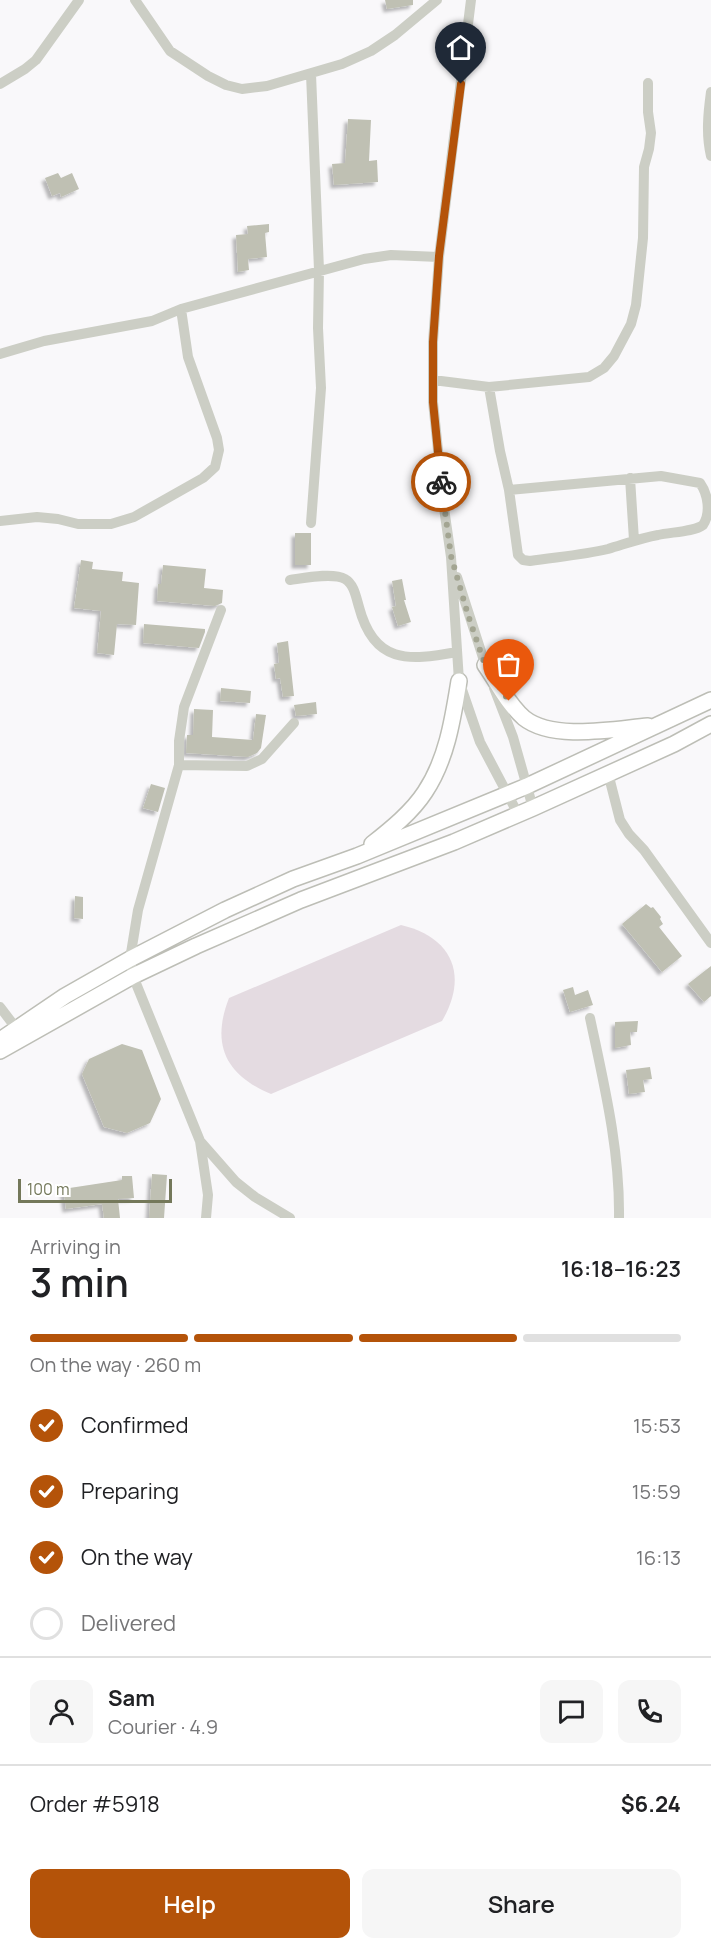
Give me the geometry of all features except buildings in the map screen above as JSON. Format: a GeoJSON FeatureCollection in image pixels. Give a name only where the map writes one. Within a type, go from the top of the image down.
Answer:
{"type":"FeatureCollection","features":[{"type":"Feature","properties":{"kind":"highway"},"geometry":{"type":"LineString","coordinates":[[485,665],[524,718],[540,727],[579,731],[657,726]]}},
{"type":"Feature","properties":{"kind":"highway"},"geometry":{"type":"LineString","coordinates":[[357,856],[406,815],[424,793],[436,773],[445,747],[459,681]]}},
{"type":"Feature","properties":{"kind":"highway"},"geometry":{"type":"LineString","coordinates":[[0,1040],[65,996],[130,959],[244,901],[293,879],[357,856],[527,786],[711,700]]}},
{"type":"Feature","properties":{"kind":"highway"},"geometry":{"type":"LineString","coordinates":[[0,1051],[133,976],[196,946],[301,900],[454,842],[533,808],[674,744],[711,724]]}},
{"type":"Feature","properties":{"kind":"street"},"geometry":{"type":"LineString","coordinates":[[0,84],[36,60],[79,0]]}},
{"type":"Feature","properties":{"kind":"street"},"geometry":{"type":"LineString","coordinates":[[135,0],[170,51],[207,76],[226,85],[242,89],[267,86],[311,74],[371,51],[395,35],[437,0]]}},
{"type":"Feature","properties":{"kind":"street"},"geometry":{"type":"LineString","coordinates":[[471,0],[439,256],[433,342],[435,432],[451,556],[459,681],[480,742],[518,814]]}},
{"type":"Feature","properties":{"kind":"street"},"geometry":{"type":"LineString","coordinates":[[311,74],[321,388],[311,523]]}},
{"type":"Feature","properties":{"kind":"street"},"geometry":{"type":"LineString","coordinates":[[433,380],[489,387],[589,377],[604,368],[614,356],[631,324],[636,305],[643,238],[644,167],[651,133],[648,83]]}},
{"type":"Feature","properties":{"kind":"street"},"geometry":{"type":"LineString","coordinates":[[711,92],[707,126],[711,156]]}},
{"type":"Feature","properties":{"kind":"street"},"geometry":{"type":"LineString","coordinates":[[0,354],[44,341],[152,321],[181,309],[364,259],[391,255],[439,256]]}},
{"type":"Feature","properties":{"kind":"street"},"geometry":{"type":"LineString","coordinates":[[0,521],[37,518],[58,519],[78,524],[111,524],[134,517],[203,478],[214,466],[219,450],[217,438],[188,357],[181,309]]}},
{"type":"Feature","properties":{"kind":"street"},"geometry":{"type":"LineString","coordinates":[[489,387],[509,490],[518,555],[523,560],[530,561],[590,552],[634,540],[694,529],[704,524],[710,514],[711,504],[707,492],[700,483],[662,476],[509,490]]}},
{"type":"Feature","properties":{"kind":"street"},"geometry":{"type":"LineString","coordinates":[[630,478],[634,540]]}},
{"type":"Feature","properties":{"kind":"street"},"geometry":{"type":"LineString","coordinates":[[451,556],[485,665],[513,736],[533,808]]}},
{"type":"Feature","properties":{"kind":"street"},"geometry":{"type":"LineString","coordinates":[[290,580],[337,576],[346,579],[352,586],[367,629],[378,644],[389,653],[403,657],[419,657],[457,652]]}},
{"type":"Feature","properties":{"kind":"street"},"geometry":{"type":"LineString","coordinates":[[206,1218],[207,1183],[200,1141],[133,976],[130,959],[138,910],[179,765],[179,741],[184,707],[221,610]]}},
{"type":"Feature","properties":{"kind":"street"},"geometry":{"type":"LineString","coordinates":[[179,765],[247,766],[261,759],[294,723]]}},
{"type":"Feature","properties":{"kind":"street"},"geometry":{"type":"LineString","coordinates":[[608,773],[620,820],[711,943]]}},
{"type":"Feature","properties":{"kind":"street"},"geometry":{"type":"LineString","coordinates":[[0,1007],[16,1028]]}},
{"type":"Feature","properties":{"kind":"street"},"geometry":{"type":"LineString","coordinates":[[590,1018],[610,1112],[619,1186],[619,1218]]}},
{"type":"Feature","properties":{"kind":"street"},"geometry":{"type":"LineString","coordinates":[[200,1141],[236,1182],[255,1197],[290,1218]]}},
{"type":"Feature","properties":{"kind":"shaded area"},"geometry":{"type":"Polygon","coordinates":[[[401,925],[433,939],[444,949],[451,960],[454,988],[442,1021],[271,1094],[242,1077],[233,1067],[222,1044],[224,1015],[229,998],[401,925]]]}},
{"type":"Feature","properties":{"kind":"way so far"},"geometry":{"type":"LineString","coordinates":[[441,482],[451,556],[468,615],[485,665],[509,701]]}},
{"type":"Feature","properties":{"kind":"route"},"geometry":{"type":"LineString","coordinates":[[441,482],[433,402],[433,342],[439,256],[461,84]]}}]}
